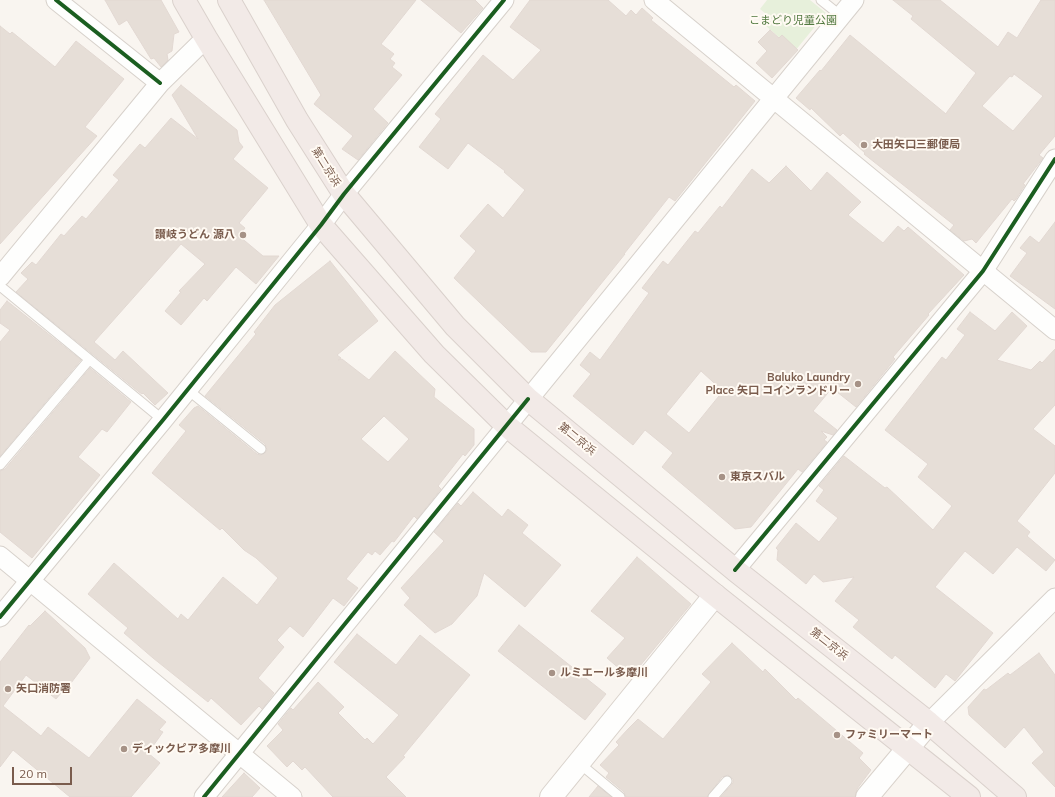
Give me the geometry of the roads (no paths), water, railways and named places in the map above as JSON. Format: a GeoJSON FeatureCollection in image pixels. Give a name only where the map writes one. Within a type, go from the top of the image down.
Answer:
{"type":"FeatureCollection","features":[{"type":"Feature","properties":{"kind":"highway"},"geometry":{"type":"LineString","coordinates":[[184,0],[321,225],[434,354],[507,426],[715,596],[969,797]]}},
{"type":"Feature","properties":{"kind":"highway","name":"第二京浜"},"geometry":{"type":"LineString","coordinates":[[229,0],[297,120],[344,194],[455,326],[528,399],[735,570],[929,723],[1015,797]]}},
{"type":"Feature","properties":{"kind":"street"},"geometry":{"type":"LineString","coordinates":[[56,0],[160,83]]}},
{"type":"Feature","properties":{"kind":"street"},"geometry":{"type":"LineString","coordinates":[[0,616],[188,390],[321,225],[344,194],[504,0]]}},
{"type":"Feature","properties":{"kind":"street"},"geometry":{"type":"LineString","coordinates":[[654,0],[1055,330]]}},
{"type":"Feature","properties":{"kind":"street"},"geometry":{"type":"LineString","coordinates":[[204,797],[854,0]]}},
{"type":"Feature","properties":{"kind":"street"},"geometry":{"type":"LineString","coordinates":[[0,277],[160,83],[206,38]]}},
{"type":"Feature","properties":{"kind":"street"},"geometry":{"type":"LineString","coordinates":[[735,570],[983,271],[1055,159]]}},
{"type":"Feature","properties":{"kind":"street"},"geometry":{"type":"LineString","coordinates":[[0,556],[239,755],[292,797]]}},
{"type":"Feature","properties":{"kind":"street"},"geometry":{"type":"LineString","coordinates":[[551,797],[715,596]]}},
{"type":"Feature","properties":{"kind":"street"},"geometry":{"type":"LineString","coordinates":[[867,797],[929,723],[1055,598]]}},
{"type":"Feature","properties":{"kind":"lane"},"geometry":{"type":"LineString","coordinates":[[821,0],[840,16]]}},
{"type":"Feature","properties":{"kind":"lane"},"geometry":{"type":"LineString","coordinates":[[0,286],[88,360],[163,420]]}},
{"type":"Feature","properties":{"kind":"lane"},"geometry":{"type":"LineString","coordinates":[[0,465],[88,360]]}},
{"type":"Feature","properties":{"kind":"lane"},"geometry":{"type":"LineString","coordinates":[[188,390],[261,449]]}},
{"type":"Feature","properties":{"kind":"lane"},"geometry":{"type":"LineString","coordinates":[[578,763],[620,797]]}},
{"type":"Feature","properties":{"kind":"lane"},"geometry":{"type":"LineString","coordinates":[[713,797],[727,781]]}},
{"type":"Feature","properties":{"kind":"place","name":"大田矢口三郵便局"},"geometry":{"type":"Point","coordinates":[864,145]}},
{"type":"Feature","properties":{"kind":"place","name":"讃岐うどん 源八"},"geometry":{"type":"Point","coordinates":[243,235]}},
{"type":"Feature","properties":{"kind":"place","name":"Baluko Laundry Place 矢口 コインランドリー"},"geometry":{"type":"Point","coordinates":[858,384]}},
{"type":"Feature","properties":{"kind":"place","name":"東京スバル"},"geometry":{"type":"Point","coordinates":[722,477]}},
{"type":"Feature","properties":{"kind":"place","name":"ルミエール多摩川"},"geometry":{"type":"Point","coordinates":[552,673]}},
{"type":"Feature","properties":{"kind":"place","name":"矢口消防署"},"geometry":{"type":"Point","coordinates":[8,689]}},
{"type":"Feature","properties":{"kind":"place","name":"ファミリーマート"},"geometry":{"type":"Point","coordinates":[837,735]}},
{"type":"Feature","properties":{"kind":"place","name":"ディックピア多摩川"},"geometry":{"type":"Point","coordinates":[124,749]}},
{"type":"Feature","properties":{"kind":"park label","name":"こまどり児童公園"},"geometry":{"type":"Point","coordinates":[793,21]}}]}
